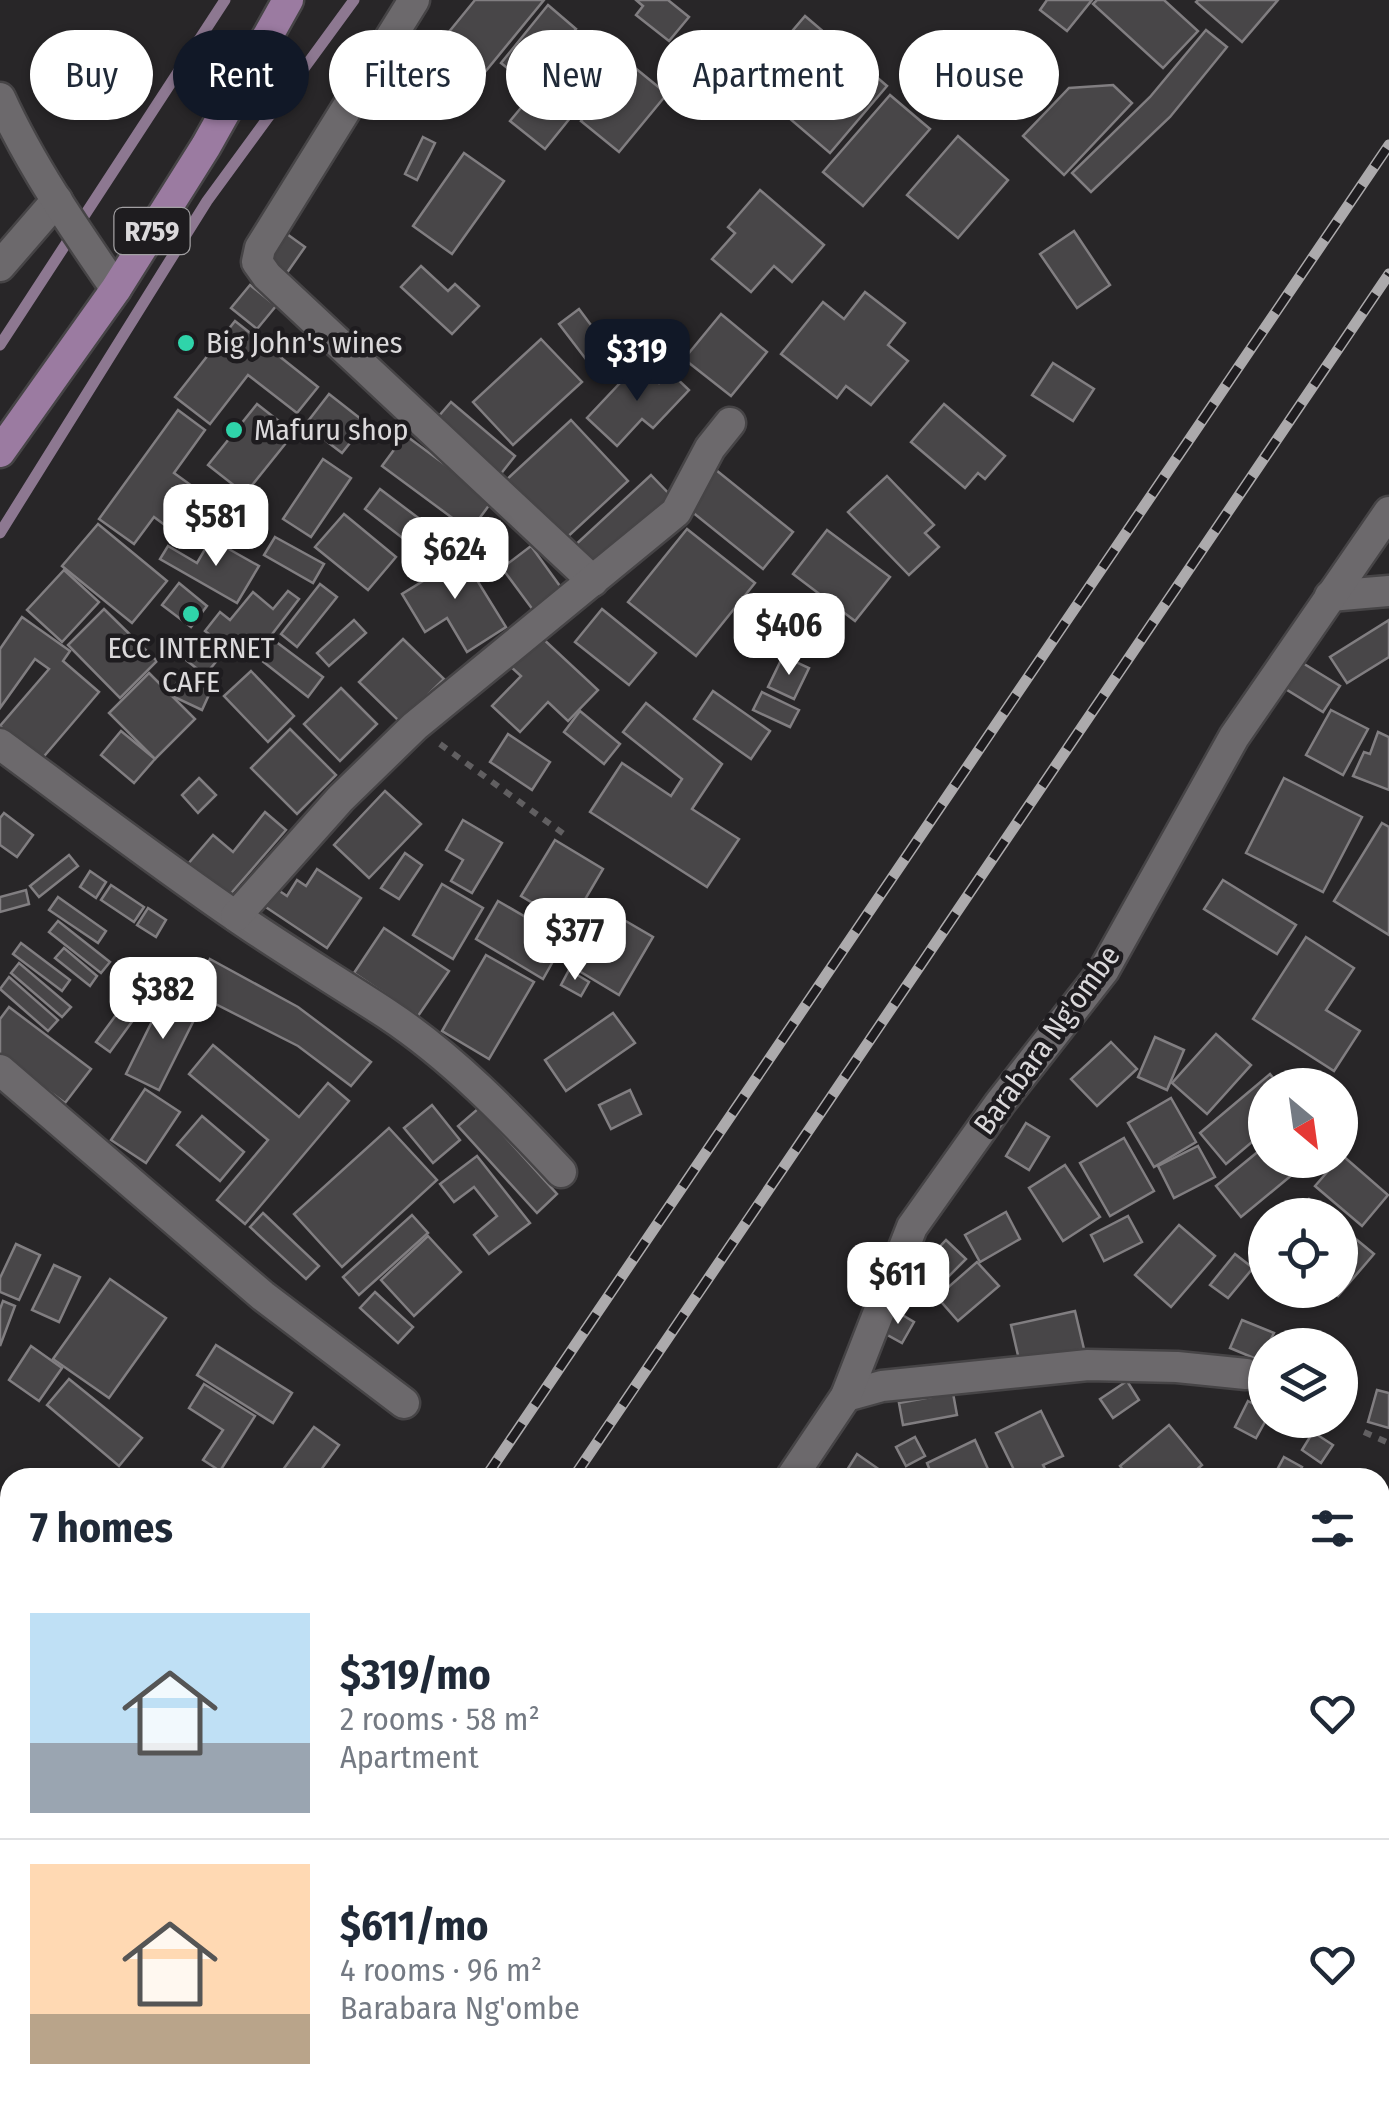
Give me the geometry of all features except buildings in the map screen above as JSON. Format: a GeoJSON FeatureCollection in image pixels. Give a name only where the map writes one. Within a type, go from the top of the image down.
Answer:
{"type":"FeatureCollection","features":[{"type":"Feature","properties":{"kind":"main road","name":"R759"},"geometry":{"type":"LineString","coordinates":[[0,452],[116,288],[206,146],[288,0]]}},
{"type":"Feature","properties":{"kind":"street"},"geometry":{"type":"LineString","coordinates":[[414,0],[260,248],[258,262],[267,276],[593,581]]}},
{"type":"Feature","properties":{"kind":"street"},"geometry":{"type":"LineString","coordinates":[[0,98],[57,200],[116,288]]}},
{"type":"Feature","properties":{"kind":"street"},"geometry":{"type":"LineString","coordinates":[[0,266],[57,200]]}},
{"type":"Feature","properties":{"kind":"street"},"geometry":{"type":"LineString","coordinates":[[236,916],[340,798],[416,726],[676,512],[710,448],[730,423]]}},
{"type":"Feature","properties":{"kind":"street","name":"Barabara Ng'ombe"},"geometry":{"type":"LineString","coordinates":[[798,1468],[846,1396],[912,1228],[1000,1103],[1104,970],[1234,737],[1389,512]]}},
{"type":"Feature","properties":{"kind":"street"},"geometry":{"type":"LineString","coordinates":[[1330,596],[1389,591]]}},
{"type":"Feature","properties":{"kind":"street"},"geometry":{"type":"LineString","coordinates":[[0,744],[236,916],[388,1015],[510,1118],[561,1172]]}},
{"type":"Feature","properties":{"kind":"street"},"geometry":{"type":"LineString","coordinates":[[0,1070],[262,1296],[404,1403]]}},
{"type":"Feature","properties":{"kind":"street"},"geometry":{"type":"LineString","coordinates":[[846,1396],[882,1386],[1088,1365],[1177,1366],[1246,1374]]}},
{"type":"Feature","properties":{"kind":"path"},"geometry":{"type":"LineString","coordinates":[[416,726],[568,838]]}},
{"type":"Feature","properties":{"kind":"path"},"geometry":{"type":"LineString","coordinates":[[1364,1432],[1389,1444]]}},
{"type":"Feature","properties":{"kind":"waterway"},"geometry":{"type":"LineString","coordinates":[[0,345],[225,0]]}},
{"type":"Feature","properties":{"kind":"waterway"},"geometry":{"type":"LineString","coordinates":[[0,533],[207,201],[354,0]]}},
{"type":"Feature","properties":{"kind":"railway"},"geometry":{"type":"LineString","coordinates":[[492,1468],[1389,145]]}},
{"type":"Feature","properties":{"kind":"railway"},"geometry":{"type":"LineString","coordinates":[[580,1468],[1389,274]]}},
{"type":"Feature","properties":{"kind":"place","name":"Big John's wines"},"geometry":{"type":"Point","coordinates":[186,343]}},
{"type":"Feature","properties":{"kind":"place","name":"Mafuru shop"},"geometry":{"type":"Point","coordinates":[234,430]}},
{"type":"Feature","properties":{"kind":"place","name":"ECC INTERNET CAFE"},"geometry":{"type":"Point","coordinates":[191,614]}}]}
